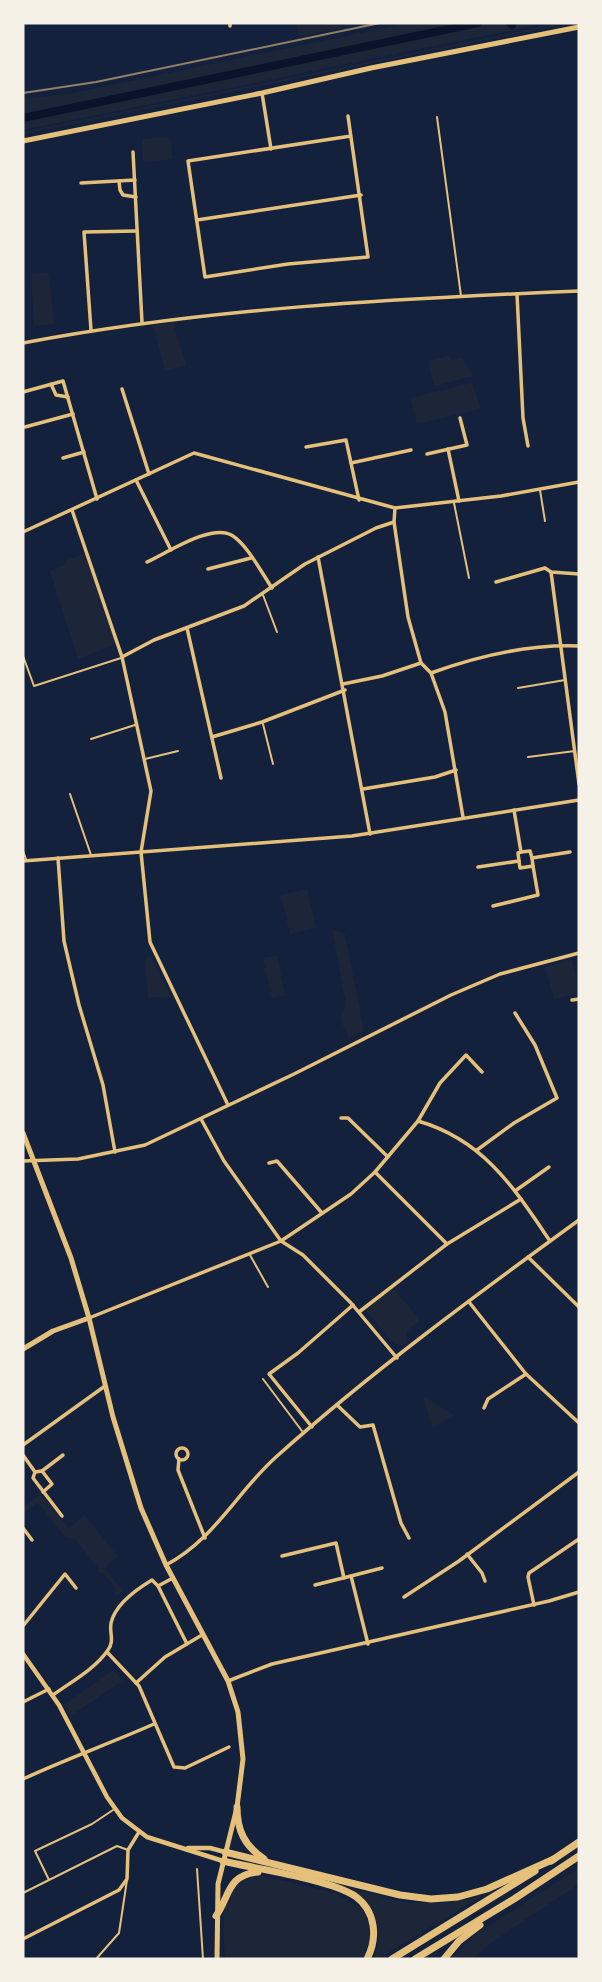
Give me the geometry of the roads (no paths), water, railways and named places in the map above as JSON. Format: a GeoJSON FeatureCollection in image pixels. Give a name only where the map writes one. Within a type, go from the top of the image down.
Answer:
{"type":"FeatureCollection","features":[{"type":"Feature","properties":{"kind":"highway"},"geometry":{"type":"LineString","coordinates":[[237,1807],[238,1825],[244,1841],[271,1868]]}},
{"type":"Feature","properties":{"kind":"highway"},"geometry":{"type":"LineString","coordinates":[[392,1959],[579,1842]]}},
{"type":"Feature","properties":{"kind":"highway"},"geometry":{"type":"LineString","coordinates":[[225,1852],[336,1888],[360,1900],[371,1916],[374,1927],[374,1941],[367,1959]]}},
{"type":"Feature","properties":{"kind":"highway"},"geometry":{"type":"LineString","coordinates":[[415,1959],[579,1856]]}},
{"type":"Feature","properties":{"kind":"highway"},"geometry":{"type":"LineString","coordinates":[[223,1861],[432,1899],[479,1892],[554,1859]]}},
{"type":"Feature","properties":{"kind":"highway"},"geometry":{"type":"LineString","coordinates":[[216,1916],[236,1880],[271,1868]]}},
{"type":"Feature","properties":{"kind":"highway"},"geometry":{"type":"LineString","coordinates":[[444,1959],[459,1941],[514,1899]]}},
{"type":"Feature","properties":{"kind":"main road"},"geometry":{"type":"LineString","coordinates":[[23,141],[262,93],[383,65],[579,27]]}},
{"type":"Feature","properties":{"kind":"main road"},"geometry":{"type":"LineString","coordinates":[[23,1133],[67,1247],[89,1318],[131,1480],[166,1564],[229,1681],[238,1712],[243,1744],[237,1807],[218,1884],[217,1959]]}},
{"type":"Feature","properties":{"kind":"main road"},"geometry":{"type":"LineString","coordinates":[[23,1349],[54,1331],[89,1318]]}},
{"type":"Feature","properties":{"kind":"street"},"geometry":{"type":"LineString","coordinates":[[262,93],[271,149]]}},
{"type":"Feature","properties":{"kind":"street"},"geometry":{"type":"LineString","coordinates":[[348,116],[352,136],[361,195],[368,257],[288,264],[205,276],[188,161],[352,136]]}},
{"type":"Feature","properties":{"kind":"street"},"geometry":{"type":"LineString","coordinates":[[133,152],[142,322]]}},
{"type":"Feature","properties":{"kind":"street"},"geometry":{"type":"LineString","coordinates":[[80,183],[135,180]]}},
{"type":"Feature","properties":{"kind":"street"},"geometry":{"type":"LineString","coordinates":[[119,181],[123,195],[136,197]]}},
{"type":"Feature","properties":{"kind":"street"},"geometry":{"type":"LineString","coordinates":[[197,220],[361,195]]}},
{"type":"Feature","properties":{"kind":"street"},"geometry":{"type":"LineString","coordinates":[[91,331],[84,232],[137,231]]}},
{"type":"Feature","properties":{"kind":"street"},"geometry":{"type":"LineString","coordinates":[[23,343],[142,322],[357,301],[579,291]]}},
{"type":"Feature","properties":{"kind":"street"},"geometry":{"type":"LineString","coordinates":[[517,294],[523,418],[528,446]]}},
{"type":"Feature","properties":{"kind":"street"},"geometry":{"type":"LineString","coordinates":[[23,392],[63,381],[97,499]]}},
{"type":"Feature","properties":{"kind":"street"},"geometry":{"type":"LineString","coordinates":[[51,384],[56,395],[68,397]]}},
{"type":"Feature","properties":{"kind":"street"},"geometry":{"type":"LineString","coordinates":[[121,389],[149,474]]}},
{"type":"Feature","properties":{"kind":"street"},"geometry":{"type":"LineString","coordinates":[[25,427],[73,414]]}},
{"type":"Feature","properties":{"kind":"street"},"geometry":{"type":"LineString","coordinates":[[427,454],[467,446],[460,418]]}},
{"type":"Feature","properties":{"kind":"street"},"geometry":{"type":"LineString","coordinates":[[306,447],[346,440],[359,500]]}},
{"type":"Feature","properties":{"kind":"street"},"geometry":{"type":"LineString","coordinates":[[448,449],[456,502]]}},
{"type":"Feature","properties":{"kind":"street"},"geometry":{"type":"LineString","coordinates":[[351,463],[411,450]]}},
{"type":"Feature","properties":{"kind":"street"},"geometry":{"type":"LineString","coordinates":[[64,458],[84,452]]}},
{"type":"Feature","properties":{"kind":"street"},"geometry":{"type":"LineString","coordinates":[[23,532],[197,453],[395,508],[456,502],[579,482]]}},
{"type":"Feature","properties":{"kind":"street"},"geometry":{"type":"LineString","coordinates":[[136,480],[171,550]]}},
{"type":"Feature","properties":{"kind":"street"},"geometry":{"type":"LineString","coordinates":[[395,508],[394,522],[408,617],[421,663],[431,673],[445,712],[463,818]]}},
{"type":"Feature","properties":{"kind":"street"},"geometry":{"type":"LineString","coordinates":[[72,510],[122,657],[151,791],[141,852],[148,935],[152,949],[228,1105]]}},
{"type":"Feature","properties":{"kind":"street"},"geometry":{"type":"LineString","coordinates":[[122,657],[154,640],[229,613],[318,557],[394,522]]}},
{"type":"Feature","properties":{"kind":"street"},"geometry":{"type":"LineString","coordinates":[[147,562],[209,533],[221,531],[233,536],[272,588]]}},
{"type":"Feature","properties":{"kind":"street"},"geometry":{"type":"LineString","coordinates":[[318,557],[344,684],[370,834]]}},
{"type":"Feature","properties":{"kind":"street"},"geometry":{"type":"LineString","coordinates":[[208,569],[251,558]]}},
{"type":"Feature","properties":{"kind":"street"},"geometry":{"type":"LineString","coordinates":[[496,582],[545,568],[551,572],[579,574]]}},
{"type":"Feature","properties":{"kind":"street"},"geometry":{"type":"LineString","coordinates":[[551,572],[577,738],[579,784]]}},
{"type":"Feature","properties":{"kind":"street"},"geometry":{"type":"LineString","coordinates":[[187,628],[221,778]]}},
{"type":"Feature","properties":{"kind":"street"},"geometry":{"type":"LineString","coordinates":[[431,673],[458,663],[511,650],[579,646]]}},
{"type":"Feature","properties":{"kind":"street"},"geometry":{"type":"LineString","coordinates":[[344,684],[396,673],[421,663]]}},
{"type":"Feature","properties":{"kind":"street"},"geometry":{"type":"LineString","coordinates":[[212,737],[262,722],[345,690]]}},
{"type":"Feature","properties":{"kind":"street"},"geometry":{"type":"LineString","coordinates":[[363,789],[456,770]]}},
{"type":"Feature","properties":{"kind":"street"},"geometry":{"type":"LineString","coordinates":[[24,861],[370,834],[579,800]]}},
{"type":"Feature","properties":{"kind":"street"},"geometry":{"type":"LineString","coordinates":[[514,810],[521,852],[518,853],[520,868],[533,866]]}},
{"type":"Feature","properties":{"kind":"street"},"geometry":{"type":"LineString","coordinates":[[493,906],[538,895],[530,851],[521,852]]}},
{"type":"Feature","properties":{"kind":"street"},"geometry":{"type":"LineString","coordinates":[[532,859],[570,852]]}},
{"type":"Feature","properties":{"kind":"street"},"geometry":{"type":"LineString","coordinates":[[58,858],[64,941],[79,1005],[103,1085],[115,1152]]}},
{"type":"Feature","properties":{"kind":"street"},"geometry":{"type":"LineString","coordinates":[[478,867],[519,860]]}},
{"type":"Feature","properties":{"kind":"street"},"geometry":{"type":"LineString","coordinates":[[23,1161],[78,1159],[155,1141],[463,990],[500,974],[579,953]]}},
{"type":"Feature","properties":{"kind":"street"},"geometry":{"type":"LineString","coordinates":[[572,1000],[579,999]]}},
{"type":"Feature","properties":{"kind":"street"},"geometry":{"type":"LineString","coordinates":[[477,1150],[514,1123],[557,1098],[535,1045],[515,1013]]}},
{"type":"Feature","properties":{"kind":"street"},"geometry":{"type":"LineString","coordinates":[[89,1318],[282,1241],[351,1194],[375,1172],[418,1122],[440,1083],[466,1055],[482,1072]]}},
{"type":"Feature","properties":{"kind":"street"},"geometry":{"type":"LineString","coordinates":[[341,1118],[348,1118],[388,1157]]}},
{"type":"Feature","properties":{"kind":"street"},"geometry":{"type":"LineString","coordinates":[[201,1119],[224,1161],[282,1241],[303,1255],[353,1305],[397,1358]]}},
{"type":"Feature","properties":{"kind":"street"},"geometry":{"type":"LineString","coordinates":[[418,1122],[446,1131],[477,1150],[516,1191],[550,1241]]}},
{"type":"Feature","properties":{"kind":"street"},"geometry":{"type":"LineString","coordinates":[[270,1163],[277,1161],[285,1168],[322,1213]]}},
{"type":"Feature","properties":{"kind":"street"},"geometry":{"type":"LineString","coordinates":[[516,1191],[549,1167]]}},
{"type":"Feature","properties":{"kind":"street"},"geometry":{"type":"LineString","coordinates":[[375,1172],[447,1244]]}},
{"type":"Feature","properties":{"kind":"street"},"geometry":{"type":"LineString","coordinates":[[359,1312],[447,1244],[521,1199]]}},
{"type":"Feature","properties":{"kind":"street"},"geometry":{"type":"LineString","coordinates":[[166,1564],[205,1538],[263,1471],[337,1405],[579,1220]]}},
{"type":"Feature","properties":{"kind":"street"},"geometry":{"type":"LineString","coordinates":[[528,1257],[579,1307]]}},
{"type":"Feature","properties":{"kind":"street"},"geometry":{"type":"LineString","coordinates":[[469,1302],[526,1374],[579,1423]]}},
{"type":"Feature","properties":{"kind":"street"},"geometry":{"type":"LineString","coordinates":[[312,1427],[269,1374],[298,1353],[353,1305]]}},
{"type":"Feature","properties":{"kind":"street"},"geometry":{"type":"LineString","coordinates":[[484,1408],[488,1399],[526,1374]]}},
{"type":"Feature","properties":{"kind":"street"},"geometry":{"type":"LineString","coordinates":[[23,1445],[105,1386]]}},
{"type":"Feature","properties":{"kind":"street"},"geometry":{"type":"LineString","coordinates":[[337,1405],[360,1427],[373,1425],[401,1522],[409,1538]]}},
{"type":"Feature","properties":{"kind":"street"},"geometry":{"type":"LineString","coordinates":[[23,1455],[35,1472]]}},
{"type":"Feature","properties":{"kind":"street"},"geometry":{"type":"LineString","coordinates":[[35,1472],[42,1471],[63,1455]]}},
{"type":"Feature","properties":{"kind":"street"},"geometry":{"type":"LineString","coordinates":[[179,1460],[178,1471],[205,1538]]}},
{"type":"Feature","properties":{"kind":"street"},"geometry":{"type":"LineString","coordinates":[[42,1471],[52,1484],[43,1492]]}},
{"type":"Feature","properties":{"kind":"street"},"geometry":{"type":"LineString","coordinates":[[35,1472],[33,1478],[62,1516]]}},
{"type":"Feature","properties":{"kind":"street"},"geometry":{"type":"LineString","coordinates":[[404,1597],[579,1472]]}},
{"type":"Feature","properties":{"kind":"street"},"geometry":{"type":"LineString","coordinates":[[23,1528],[32,1540]]}},
{"type":"Feature","properties":{"kind":"street"},"geometry":{"type":"LineString","coordinates":[[534,1605],[529,1573],[579,1539]]}},
{"type":"Feature","properties":{"kind":"street"},"geometry":{"type":"LineString","coordinates":[[282,1556],[336,1543],[344,1578]]}},
{"type":"Feature","properties":{"kind":"street"},"geometry":{"type":"LineString","coordinates":[[467,1554],[485,1581]]}},
{"type":"Feature","properties":{"kind":"street"},"geometry":{"type":"LineString","coordinates":[[315,1585],[382,1568]]}},
{"type":"Feature","properties":{"kind":"street"},"geometry":{"type":"LineString","coordinates":[[23,1626],[65,1574],[76,1588]]}},
{"type":"Feature","properties":{"kind":"street"},"geometry":{"type":"LineString","coordinates":[[351,1576],[368,1644]]}},
{"type":"Feature","properties":{"kind":"street"},"geometry":{"type":"LineString","coordinates":[[158,1586],[173,1578]]}},
{"type":"Feature","properties":{"kind":"street"},"geometry":{"type":"LineString","coordinates":[[53,1695],[107,1652],[112,1641],[111,1623],[126,1600],[152,1580],[158,1586],[187,1644]]}},
{"type":"Feature","properties":{"kind":"street"},"geometry":{"type":"LineString","coordinates":[[229,1681],[272,1664],[534,1605],[579,1591]]}},
{"type":"Feature","properties":{"kind":"street"},"geometry":{"type":"LineString","coordinates":[[136,1683],[165,1657],[203,1634]]}},
{"type":"Feature","properties":{"kind":"street"},"geometry":{"type":"LineString","coordinates":[[107,1652],[136,1683],[174,1767],[185,1768],[229,1747]]}},
{"type":"Feature","properties":{"kind":"street"},"geometry":{"type":"LineString","coordinates":[[23,1654],[53,1695],[114,1808],[139,1832],[153,1839],[223,1861]]}},
{"type":"Feature","properties":{"kind":"street"},"geometry":{"type":"LineString","coordinates":[[23,1702],[49,1689]]}},
{"type":"Feature","properties":{"kind":"street"},"geometry":{"type":"LineString","coordinates":[[23,1779],[154,1724]]}},
{"type":"Feature","properties":{"kind":"street"},"geometry":{"type":"LineString","coordinates":[[23,1939],[114,1894],[124,1885],[127,1879],[128,1850],[139,1832]]}},
{"type":"Feature","properties":{"kind":"street"},"geometry":{"type":"LineString","coordinates":[[183,1848],[210,1848],[225,1852]]}},
{"type":"Feature","properties":{"kind":"lane"},"geometry":{"type":"LineString","coordinates":[[437,117],[461,296]]}},
{"type":"Feature","properties":{"kind":"lane"},"geometry":{"type":"LineString","coordinates":[[540,489],[545,521]]}},
{"type":"Feature","properties":{"kind":"lane"},"geometry":{"type":"LineString","coordinates":[[456,502],[469,578]]}},
{"type":"Feature","properties":{"kind":"lane"},"geometry":{"type":"LineString","coordinates":[[263,594],[277,632]]}},
{"type":"Feature","properties":{"kind":"lane"},"geometry":{"type":"LineString","coordinates":[[23,656],[34,687],[122,657]]}},
{"type":"Feature","properties":{"kind":"lane"},"geometry":{"type":"LineString","coordinates":[[518,688],[566,680]]}},
{"type":"Feature","properties":{"kind":"lane"},"geometry":{"type":"LineString","coordinates":[[262,722],[273,764]]}},
{"type":"Feature","properties":{"kind":"lane"},"geometry":{"type":"LineString","coordinates":[[91,739],[136,725]]}},
{"type":"Feature","properties":{"kind":"lane"},"geometry":{"type":"LineString","coordinates":[[144,759],[178,751]]}},
{"type":"Feature","properties":{"kind":"lane"},"geometry":{"type":"LineString","coordinates":[[528,757],[576,751]]}},
{"type":"Feature","properties":{"kind":"lane"},"geometry":{"type":"LineString","coordinates":[[70,794],[91,856]]}},
{"type":"Feature","properties":{"kind":"lane"},"geometry":{"type":"LineString","coordinates":[[23,851],[24,861]]}},
{"type":"Feature","properties":{"kind":"lane"},"geometry":{"type":"LineString","coordinates":[[249,1254],[268,1287]]}},
{"type":"Feature","properties":{"kind":"lane"},"geometry":{"type":"LineString","coordinates":[[263,1379],[304,1434]]}},
{"type":"Feature","properties":{"kind":"lane"},"geometry":{"type":"LineString","coordinates":[[49,1880],[35,1850],[92,1824],[114,1808]]}},
{"type":"Feature","properties":{"kind":"lane"},"geometry":{"type":"LineString","coordinates":[[23,1893],[117,1846],[128,1850]]}},
{"type":"Feature","properties":{"kind":"lane"},"geometry":{"type":"LineString","coordinates":[[197,1870],[203,1959]]}},
{"type":"Feature","properties":{"kind":"lane"},"geometry":{"type":"LineString","coordinates":[[96,1959],[119,1933],[127,1879]]}},
{"type":"Feature","properties":{"kind":"waterway"},"geometry":{"type":"LineString","coordinates":[[23,118],[478,23]]}},
{"type":"Feature","properties":{"kind":"railway"},"geometry":{"type":"LineString","coordinates":[[23,93],[96,82],[380,23]]}}]}
